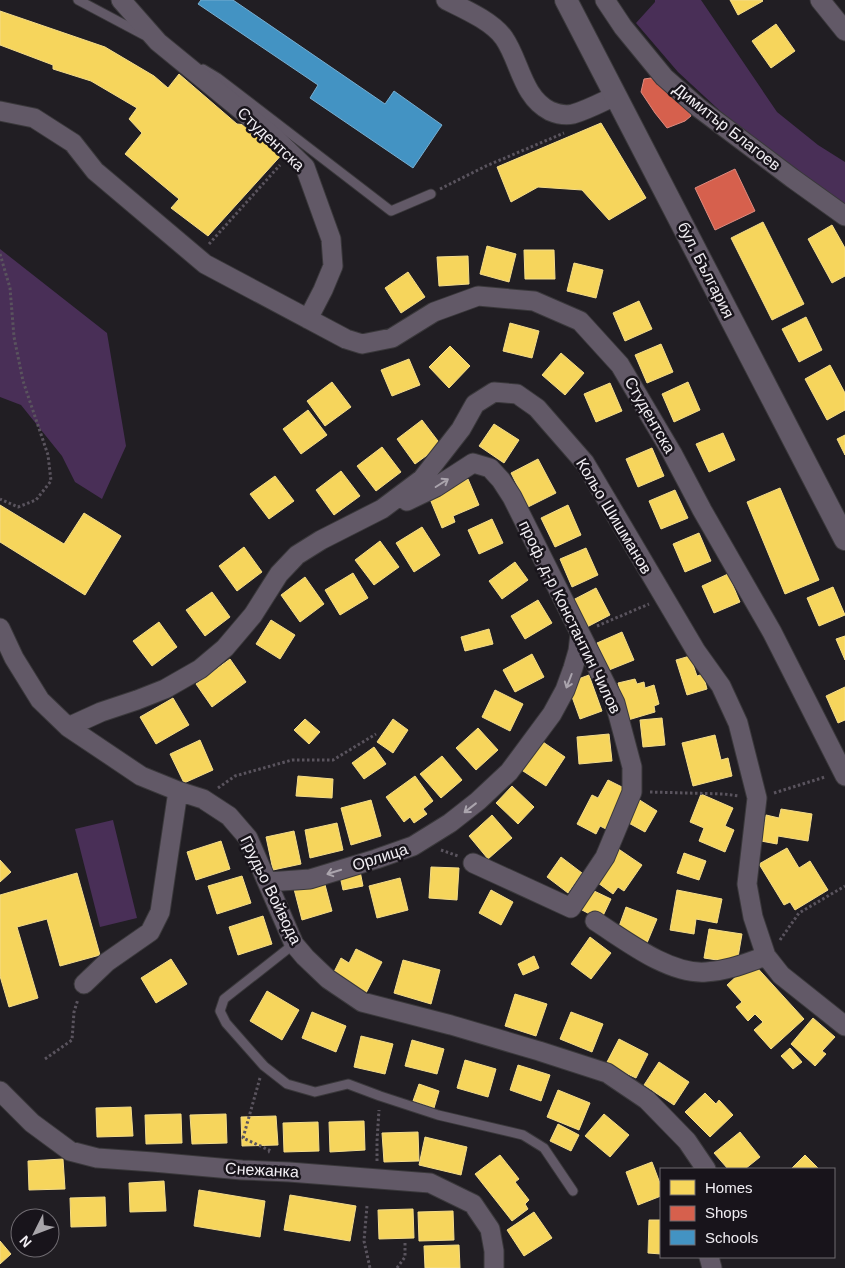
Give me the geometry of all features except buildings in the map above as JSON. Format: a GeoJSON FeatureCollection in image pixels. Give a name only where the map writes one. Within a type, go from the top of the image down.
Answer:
{"type":"FeatureCollection","features":[{"type":"Feature","properties":{"kind":"street","name":"Студентска"},"geometry":{"type":"LineString","coordinates":[[121,0],[158,42],[274,138],[305,167],[331,239],[333,266],[308,319]]}},
{"type":"Feature","properties":{"kind":"street"},"geometry":{"type":"LineString","coordinates":[[446,0],[489,24],[504,37],[531,94],[548,109],[562,115],[573,114],[615,96]]}},
{"type":"Feature","properties":{"kind":"street","name":"бул. България"},"geometry":{"type":"LineString","coordinates":[[566,0],[845,539]]}},
{"type":"Feature","properties":{"kind":"street","name":"Димитър Благоев"},"geometry":{"type":"LineString","coordinates":[[605,0],[664,77],[706,114],[845,216]]}},
{"type":"Feature","properties":{"kind":"street"},"geometry":{"type":"LineString","coordinates":[[820,0],[845,31]]}},
{"type":"Feature","properties":{"kind":"street","name":"Студентска"},"geometry":{"type":"LineString","coordinates":[[0,111],[34,118],[74,144],[94,171],[205,264],[346,339],[362,344],[392,338],[434,312],[478,296],[534,301],[580,321],[620,365],[672,453],[702,510],[772,632],[845,776]]}},
{"type":"Feature","properties":{"kind":"street","name":"Кольо Шишманов"},"geometry":{"type":"LineString","coordinates":[[68,727],[101,712],[165,689],[200,669],[225,648],[253,615],[279,574],[297,555],[321,540],[382,510],[422,479],[461,428],[475,404],[494,392],[516,394],[537,408],[585,463],[696,651],[721,686],[738,723],[757,798],[748,884],[753,917],[766,956],[781,975],[845,1026]]}},
{"type":"Feature","properties":{"kind":"street","name":"проф. д-р Константин Чилов"},"geometry":{"type":"LineString","coordinates":[[382,510],[413,499],[436,487],[473,463],[490,468],[501,480],[512,497],[615,703],[632,767],[632,792],[605,857],[572,908],[473,863]]}},
{"type":"Feature","properties":{"kind":"street","name":"Грудьо Войвода"},"geometry":{"type":"LineString","coordinates":[[0,628],[14,658],[40,700],[68,727],[140,776],[203,799],[229,816],[248,838],[294,944],[328,979],[362,1002],[459,1027],[607,1073],[647,1100],[687,1141],[705,1168]]}},
{"type":"Feature","properties":{"kind":"street"},"geometry":{"type":"LineString","coordinates":[[413,846],[450,823],[478,801],[509,772],[552,714],[565,690],[576,659],[580,634]]}},
{"type":"Feature","properties":{"kind":"street"},"geometry":{"type":"LineString","coordinates":[[84,984],[107,962],[150,932],[160,912],[178,790]]}},
{"type":"Feature","properties":{"kind":"street","name":"Орлица"},"geometry":{"type":"LineString","coordinates":[[268,882],[310,879],[413,846]]}},
{"type":"Feature","properties":{"kind":"street"},"geometry":{"type":"LineString","coordinates":[[595,921],[652,957],[685,970],[705,972],[731,969],[766,956]]}},
{"type":"Feature","properties":{"kind":"street","name":"Снежанка"},"geometry":{"type":"LineString","coordinates":[[0,1091],[32,1123],[70,1151],[97,1158],[430,1183],[473,1204],[490,1229],[494,1251],[494,1268]]}},
{"type":"Feature","properties":{"kind":"lane"},"geometry":{"type":"LineString","coordinates":[[78,0],[158,42],[218,78],[391,211],[431,194]]}},
{"type":"Feature","properties":{"kind":"lane"},"geometry":{"type":"LineString","coordinates":[[294,944],[224,999],[220,1011],[226,1023],[264,1066],[287,1084],[315,1092],[348,1084],[438,1115],[523,1135],[544,1148],[573,1191]]}},
{"type":"Feature","properties":{"kind":"path"},"geometry":{"type":"LineString","coordinates":[[431,194],[486,166],[523,150]]}},
{"type":"Feature","properties":{"kind":"path"},"geometry":{"type":"LineString","coordinates":[[197,256],[291,154]]}},
{"type":"Feature","properties":{"kind":"path"},"geometry":{"type":"LineString","coordinates":[[0,254],[10,288],[14,337],[23,381],[48,455],[51,481],[36,500],[18,507],[0,499]]}},
{"type":"Feature","properties":{"kind":"path"},"geometry":{"type":"LineString","coordinates":[[580,634],[599,637],[596,626],[657,600]]}},
{"type":"Feature","properties":{"kind":"path"},"geometry":{"type":"LineString","coordinates":[[203,799],[236,776],[292,760],[333,760],[376,734]]}},
{"type":"Feature","properties":{"kind":"path","name":"Орлица"},"geometry":{"type":"LineString","coordinates":[[413,846],[443,850],[473,863]]}},
{"type":"Feature","properties":{"kind":"path"},"geometry":{"type":"LineString","coordinates":[[766,956],[774,950],[798,912],[845,886]]}},
{"type":"Feature","properties":{"kind":"path"},"geometry":{"type":"LineString","coordinates":[[45,1059],[72,1040],[74,1012],[84,984]]}},
{"type":"Feature","properties":{"kind":"path"},"geometry":{"type":"LineString","coordinates":[[242,1170],[242,1167],[271,1151],[243,1138],[264,1066]]}},
{"type":"Feature","properties":{"kind":"path"},"geometry":{"type":"LineString","coordinates":[[377,1178],[380,1096]]}},
{"type":"Feature","properties":{"kind":"path"},"geometry":{"type":"LineString","coordinates":[[367,1206],[364,1241],[370,1268]]}},
{"type":"Feature","properties":{"kind":"path"},"geometry":{"type":"LineString","coordinates":[[397,1268],[405,1257],[405,1242]]}},
{"type":"Feature","properties":{"kind":"shaded area"},"geometry":{"type":"Polygon","coordinates":[[[655,0],[701,0],[777,112],[818,145],[845,162],[845,205],[731,121],[678,72],[636,23],[655,0]]]}},
{"type":"Feature","properties":{"kind":"shaded area"},"geometry":{"type":"Polygon","coordinates":[[[0,249],[107,333],[126,446],[102,499],[75,482],[62,456],[21,405],[0,397],[0,249]]]}},
{"type":"Feature","properties":{"kind":"shaded area"},"geometry":{"type":"Polygon","coordinates":[[[113,820],[137,918],[100,927],[75,829],[113,820]]]}}]}
